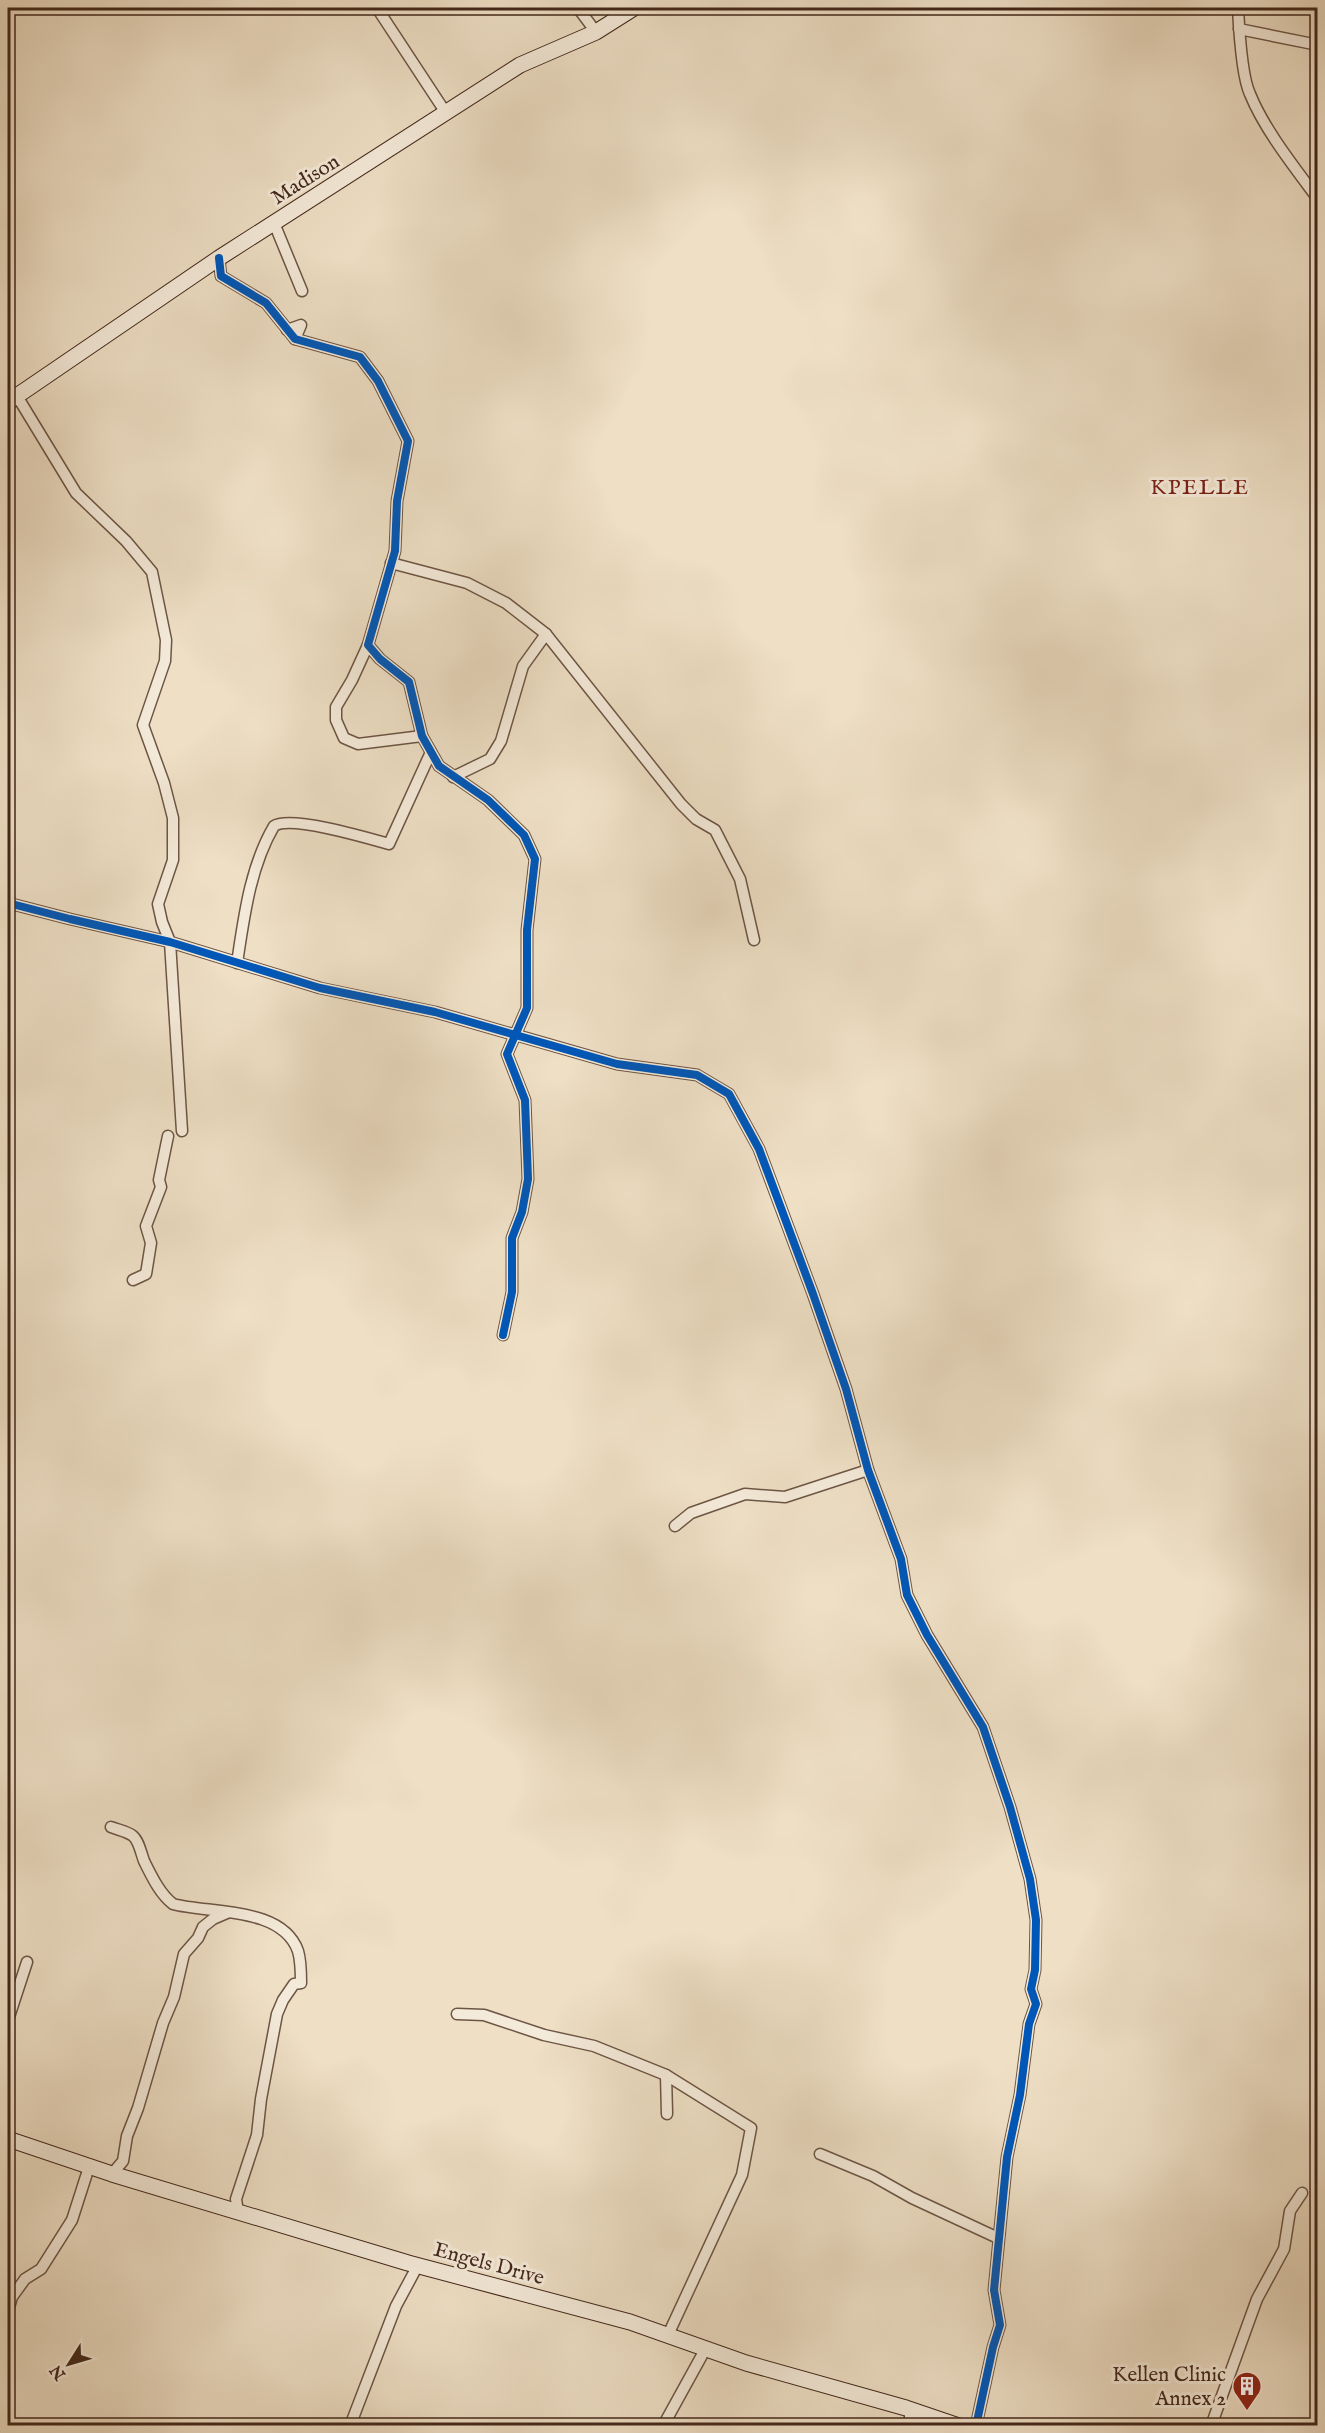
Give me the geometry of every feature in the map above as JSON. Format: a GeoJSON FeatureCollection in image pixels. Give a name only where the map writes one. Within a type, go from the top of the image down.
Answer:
{"type":"FeatureCollection","features":[{"type":"Feature","properties":{"kind":"street"},"geometry":{"type":"LineString","coordinates":[[377,8],[446,113]]}},
{"type":"Feature","properties":{"kind":"street"},"geometry":{"type":"LineString","coordinates":[[578,8],[596,32]]}},
{"type":"Feature","properties":{"kind":"street","name":"Madison"},"geometry":{"type":"LineString","coordinates":[[12,399],[219,258],[520,65],[596,32],[634,8]]}},
{"type":"Feature","properties":{"kind":"street"},"geometry":{"type":"LineString","coordinates":[[1238,8],[1249,93],[1286,156],[1317,199]]}},
{"type":"Feature","properties":{"kind":"street"},"geometry":{"type":"LineString","coordinates":[[1239,29],[1317,45]]}},
{"type":"Feature","properties":{"kind":"street"},"geometry":{"type":"LineString","coordinates":[[274,223],[302,291]]}},
{"type":"Feature","properties":{"kind":"street"},"geometry":{"type":"LineString","coordinates":[[219,258],[221,276],[266,303],[295,339],[360,357],[378,381],[408,441],[397,501],[395,551],[368,645],[352,680],[336,707],[336,720],[344,738],[358,744],[422,736]]}},
{"type":"Feature","properties":{"kind":"street"},"geometry":{"type":"LineString","coordinates":[[12,399],[76,493],[126,541],[152,572],[166,640],[165,661],[143,724],[164,783],[173,819],[174,860],[158,904],[170,942],[182,1131]]}},
{"type":"Feature","properties":{"kind":"street"},"geometry":{"type":"LineString","coordinates":[[391,563],[467,583],[506,603],[546,634],[681,804],[696,819],[715,830],[740,879],[754,940]]}},
{"type":"Feature","properties":{"kind":"street"},"geometry":{"type":"LineString","coordinates":[[453,777],[490,759],[501,741],[523,666],[546,634]]}},
{"type":"Feature","properties":{"kind":"street"},"geometry":{"type":"LineString","coordinates":[[368,645],[380,659],[409,682],[422,736],[439,766],[488,800],[524,835],[535,859],[527,930],[527,1008],[507,1054],[525,1100],[528,1179],[522,1212],[512,1238],[512,1292],[503,1335]]}},
{"type":"Feature","properties":{"kind":"street"},"geometry":{"type":"LineString","coordinates":[[237,963],[247,896],[261,854],[274,826],[286,822],[349,832],[389,844],[431,752]]}},
{"type":"Feature","properties":{"kind":"street"},"geometry":{"type":"LineString","coordinates":[[8,903],[70,920],[170,942],[320,988],[435,1012],[617,1064],[697,1076],[729,1094],[764,1161],[846,1389],[868,1470],[901,1559],[907,1595],[927,1635],[982,1727],[1010,1807],[1030,1879],[1036,1920],[1035,1970],[1031,1989],[1036,2004],[1029,2024],[1020,2096],[1007,2157],[994,2290],[1000,2325],[976,2426]]}},
{"type":"Feature","properties":{"kind":"street"},"geometry":{"type":"LineString","coordinates":[[133,1280],[146,1274],[149,1265],[148,1254],[151,1243],[146,1226],[161,1187],[159,1180],[168,1136]]}},
{"type":"Feature","properties":{"kind":"street"},"geometry":{"type":"LineString","coordinates":[[675,1526],[691,1513],[745,1494],[785,1497],[868,1470]]}},
{"type":"Feature","properties":{"kind":"street"},"geometry":{"type":"LineString","coordinates":[[111,1827],[136,1838],[144,1861],[159,1889],[173,1904],[248,1915],[275,1926],[287,1935],[299,1954],[301,1983],[294,1984],[277,2014],[259,2108],[257,2135],[236,2199],[238,2212]]}},
{"type":"Feature","properties":{"kind":"street"},"geometry":{"type":"LineString","coordinates":[[112,2174],[123,2161],[127,2136],[138,2108],[163,2023],[174,1997],[184,1954],[198,1938],[203,1927],[213,1919],[228,1913]]}},
{"type":"Feature","properties":{"kind":"street"},"geometry":{"type":"LineString","coordinates":[[8,2020],[27,1962]]}},
{"type":"Feature","properties":{"kind":"street"},"geometry":{"type":"LineString","coordinates":[[457,2014],[484,2015],[543,2035],[594,2046],[666,2075],[751,2128],[742,2175],[668,2335]]}},
{"type":"Feature","properties":{"kind":"street"},"geometry":{"type":"LineString","coordinates":[[666,2075],[667,2114]]}},
{"type":"Feature","properties":{"kind":"street","name":"Engels Drive"},"geometry":{"type":"LineString","coordinates":[[8,2139],[89,2167],[418,2265],[630,2322],[746,2363],[910,2409],[959,2426]]}},
{"type":"Feature","properties":{"kind":"street"},"geometry":{"type":"LineString","coordinates":[[820,2154],[873,2175],[912,2198],[998,2238]]}},
{"type":"Feature","properties":{"kind":"street"},"geometry":{"type":"LineString","coordinates":[[8,2311],[12,2297],[25,2279],[41,2269],[72,2220],[89,2167]]}},
{"type":"Feature","properties":{"kind":"street"},"geometry":{"type":"LineString","coordinates":[[1211,2426],[1257,2299],[1284,2249],[1290,2211],[1302,2193]]}},
{"type":"Feature","properties":{"kind":"street"},"geometry":{"type":"LineString","coordinates":[[350,2426],[396,2306],[418,2265]]}},
{"type":"Feature","properties":{"kind":"street"},"geometry":{"type":"LineString","coordinates":[[663,2426],[706,2348]]}},
{"type":"Feature","properties":{"kind":"street"},"geometry":{"type":"LineString","coordinates":[[910,2409],[910,2426]]}},
{"type":"Feature","properties":{"kind":"cycle path"},"geometry":{"type":"LineString","coordinates":[[219,258],[221,276],[266,303],[295,339],[360,357],[378,381],[408,441],[397,501],[395,551],[368,645],[380,659],[409,682],[422,736],[439,766],[488,800],[524,835],[535,859],[527,930],[527,1008],[507,1054],[525,1100],[528,1179],[522,1212],[512,1238],[512,1292],[503,1335]]}},
{"type":"Feature","properties":{"kind":"cycle path"},"geometry":{"type":"LineString","coordinates":[[8,903],[170,942],[320,988],[435,1012],[617,1064],[697,1075],[729,1094],[759,1149],[813,1294],[846,1389],[868,1470],[901,1559],[907,1595],[927,1635],[983,1727],[1010,1807],[1030,1879],[1036,1920],[1035,1970],[1031,1989],[1036,2004],[1029,2024],[1020,2095],[1007,2157],[994,2290],[1000,2325],[976,2426]]}},
{"type":"Feature","properties":{"kind":"place","name":"Kellen Clinic Annex 2"},"geometry":{"type":"Point","coordinates":[1247,2412]}},
{"type":"Feature","properties":{"kind":"district","name":"KPELLE"},"geometry":{"type":"Point","coordinates":[1200,486]}}]}
